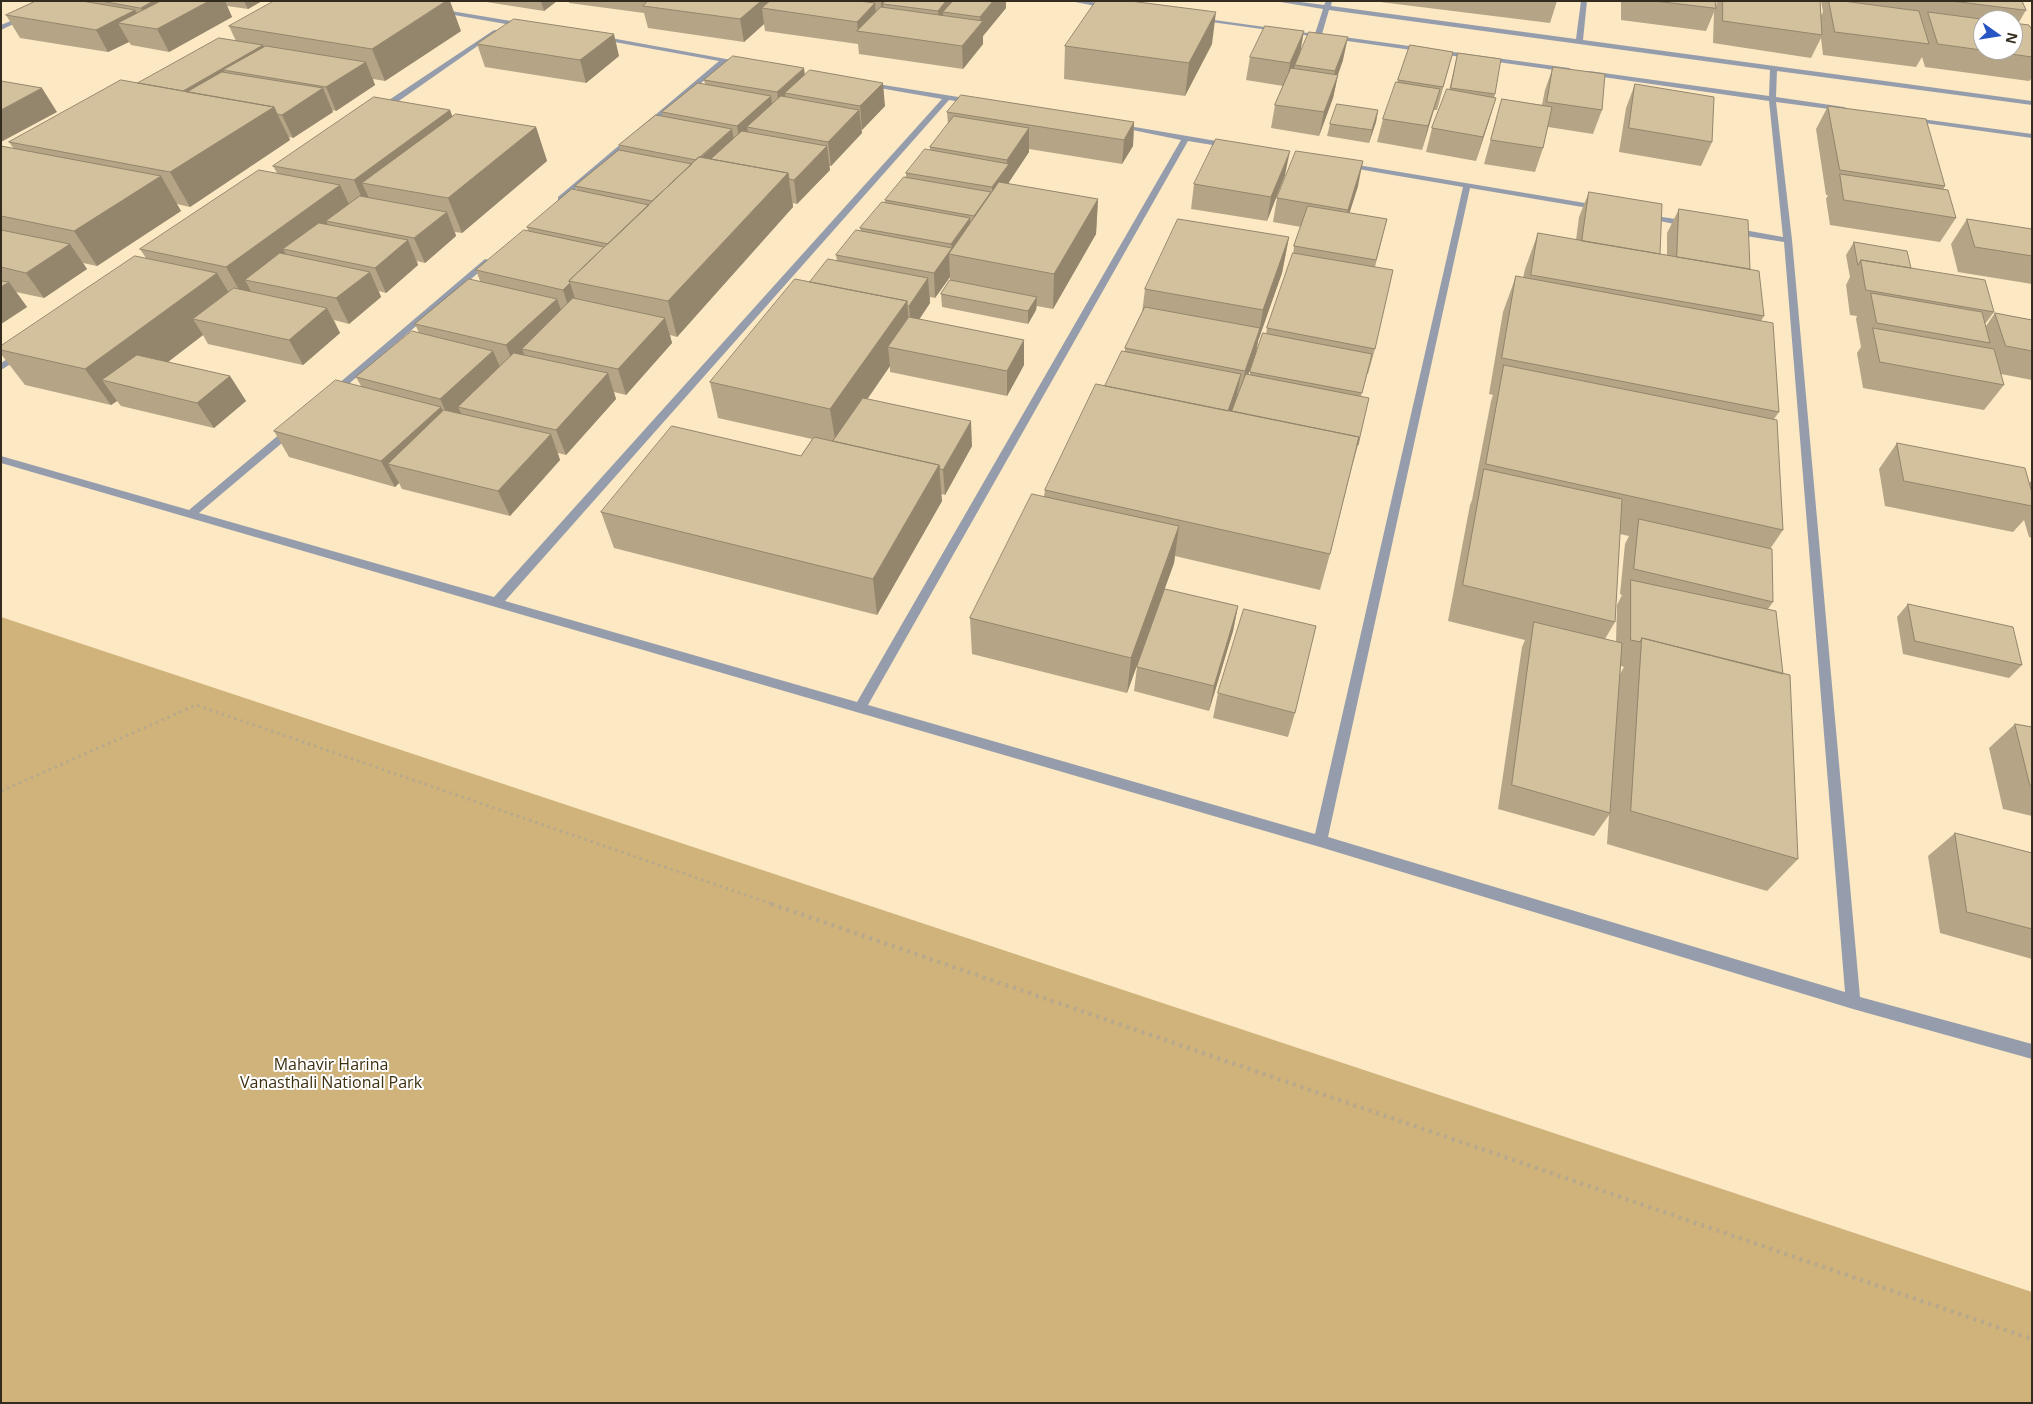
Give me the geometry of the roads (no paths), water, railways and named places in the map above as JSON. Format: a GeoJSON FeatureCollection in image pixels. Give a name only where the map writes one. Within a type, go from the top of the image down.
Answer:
{"type":"FeatureCollection","features":[{"type":"Feature","properties":{"kind":"street"},"geometry":{"type":"LineString","coordinates":[[1073,1],[1123,8]]}},
{"type":"Feature","properties":{"kind":"street"},"geometry":{"type":"LineString","coordinates":[[1277,1],[1328,5],[1579,43],[2032,102]]}},
{"type":"Feature","properties":{"kind":"street"},"geometry":{"type":"LineString","coordinates":[[1579,43],[1584,1]]}},
{"type":"Feature","properties":{"kind":"street"},"geometry":{"type":"LineString","coordinates":[[1318,34],[1328,5]]}},
{"type":"Feature","properties":{"kind":"street"},"geometry":{"type":"LineString","coordinates":[[429,10],[528,26]]}},
{"type":"Feature","properties":{"kind":"street"},"geometry":{"type":"LineString","coordinates":[[1,28],[35,13]]}},
{"type":"Feature","properties":{"kind":"street"},"geometry":{"type":"LineString","coordinates":[[1192,19],[1318,34],[1574,71]]}},
{"type":"Feature","properties":{"kind":"street"},"geometry":{"type":"LineString","coordinates":[[369,117],[508,23]]}},
{"type":"Feature","properties":{"kind":"street"},"geometry":{"type":"LineString","coordinates":[[587,36],[753,65]]}},
{"type":"Feature","properties":{"kind":"street"},"geometry":{"type":"LineString","coordinates":[[552,207],[724,60]]}},
{"type":"Feature","properties":{"kind":"street"},"geometry":{"type":"LineString","coordinates":[[1774,68],[1772,100],[1788,240],[1853,1002]]}},
{"type":"Feature","properties":{"kind":"street"},"geometry":{"type":"LineString","coordinates":[[1584,73],[1849,110]]}},
{"type":"Feature","properties":{"kind":"street"},"geometry":{"type":"LineString","coordinates":[[860,83],[985,104]]}},
{"type":"Feature","properties":{"kind":"street"},"geometry":{"type":"LineString","coordinates":[[496,603],[947,98]]}},
{"type":"Feature","properties":{"kind":"street"},"geometry":{"type":"LineString","coordinates":[[1897,117],[2032,136]]}},
{"type":"Feature","properties":{"kind":"street"},"geometry":{"type":"LineString","coordinates":[[1109,125],[1244,148]]}},
{"type":"Feature","properties":{"kind":"street"},"geometry":{"type":"LineString","coordinates":[[860,708],[1186,138]]}},
{"type":"Feature","properties":{"kind":"street"},"geometry":{"type":"LineString","coordinates":[[1341,164],[1613,211]]}},
{"type":"Feature","properties":{"kind":"street"},"geometry":{"type":"LineString","coordinates":[[1320,841],[1467,186]]}},
{"type":"Feature","properties":{"kind":"street"},"geometry":{"type":"LineString","coordinates":[[1633,214],[1701,226]]}},
{"type":"Feature","properties":{"kind":"street"},"geometry":{"type":"LineString","coordinates":[[1720,229],[1788,240]]}},
{"type":"Feature","properties":{"kind":"street"},"geometry":{"type":"LineString","coordinates":[[326,399],[499,252]]}},
{"type":"Feature","properties":{"kind":"street"},"geometry":{"type":"LineString","coordinates":[[1,367],[26,350]]}},
{"type":"Feature","properties":{"kind":"street"},"geometry":{"type":"LineString","coordinates":[[191,514],[296,425]]}},
{"type":"Feature","properties":{"kind":"street"},"geometry":{"type":"LineString","coordinates":[[1,459],[1320,841],[1853,1002],[2032,1052]]}},
{"type":"Feature","properties":{"kind":"park label","name":"Mahavir Harina Vanasthali National Park"},"geometry":{"type":"Point","coordinates":[331,1074]}}]}
